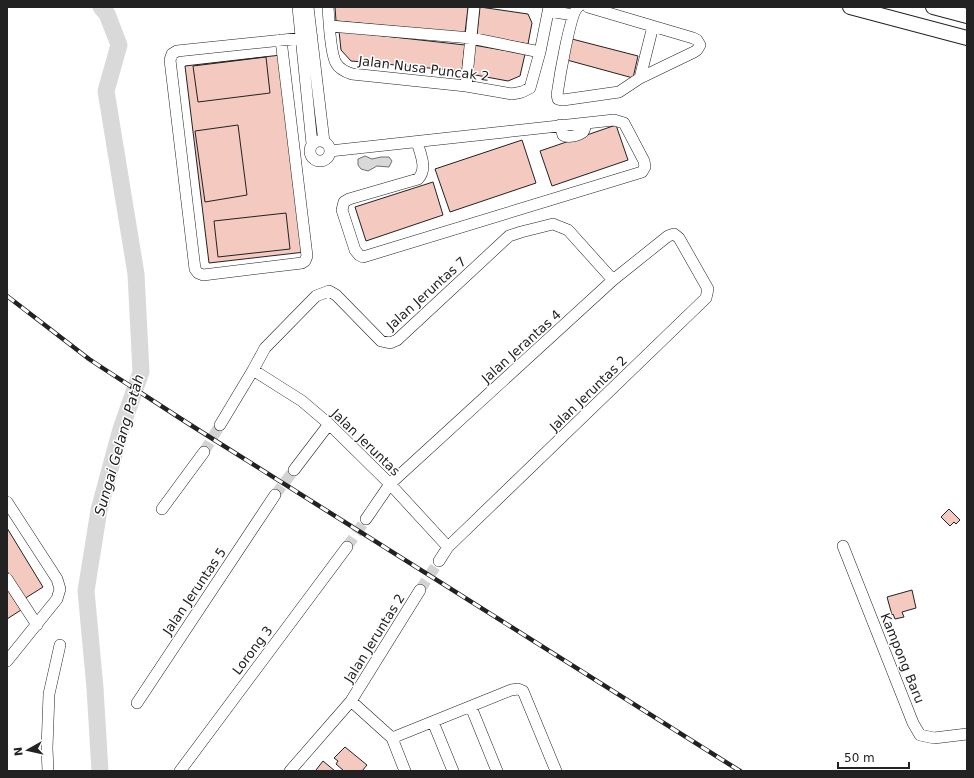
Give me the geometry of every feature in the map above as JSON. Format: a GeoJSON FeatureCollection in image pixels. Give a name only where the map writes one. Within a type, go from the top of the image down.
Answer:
{"type":"FeatureCollection","features":[{"type":"Feature","properties":{"kind":"main road"},"geometry":{"type":"LineString","coordinates":[[850,7],[967,38]]}},
{"type":"Feature","properties":{"kind":"main road"},"geometry":{"type":"LineString","coordinates":[[934,7],[967,16]]}},
{"type":"Feature","properties":{"kind":"main road"},"geometry":{"type":"LineString","coordinates":[[934,29],[967,41]]}},
{"type":"Feature","properties":{"kind":"street"},"geometry":{"type":"LineString","coordinates":[[298,7],[306,37],[329,155],[324,160],[318,161],[312,157],[310,150],[312,144],[306,37],[308,7]]}},
{"type":"Feature","properties":{"kind":"street","name":"Jalan Nusa Puncak 2"},"geometry":{"type":"LineString","coordinates":[[328,7],[333,53],[336,64],[344,71],[352,74],[466,86],[512,94],[522,92],[530,88],[540,52]]}},
{"type":"Feature","properties":{"kind":"street"},"geometry":{"type":"LineString","coordinates":[[466,86],[474,7]]}},
{"type":"Feature","properties":{"kind":"street"},"geometry":{"type":"LineString","coordinates":[[330,26],[471,38],[540,52],[549,11],[574,15],[556,95],[558,99],[563,100],[619,92],[640,78],[694,52],[700,46],[697,40],[693,38],[588,7]]}},
{"type":"Feature","properties":{"kind":"street"},"geometry":{"type":"LineString","coordinates":[[640,78],[653,26]]}},
{"type":"Feature","properties":{"kind":"street"},"geometry":{"type":"LineString","coordinates":[[281,40],[307,256],[305,261],[302,263],[204,275],[198,273],[195,270],[170,60],[172,54],[177,51],[306,37]]}},
{"type":"Feature","properties":{"kind":"street"},"geometry":{"type":"LineString","coordinates":[[312,144],[319,141],[327,147],[417,142],[560,126],[563,135],[568,137],[581,134],[586,123],[614,120],[624,123],[644,161],[645,167],[642,172],[363,257],[355,250],[342,210],[342,205],[348,199],[418,179],[424,170],[417,142]]}},
{"type":"Feature","properties":{"kind":"street","name":"Jalan Jeruntas 7"},"geometry":{"type":"LineString","coordinates":[[253,370],[265,348],[316,296],[329,291],[381,341],[390,343],[397,340],[509,236],[553,224],[568,230],[613,280]]}},
{"type":"Feature","properties":{"kind":"street","name":"Jalan Jerantas 4"},"geometry":{"type":"LineString","coordinates":[[390,484],[613,280],[668,236],[674,234]]}},
{"type":"Feature","properties":{"kind":"street","name":"Jalan Jeruntas 2"},"geometry":{"type":"LineString","coordinates":[[439,561],[448,547],[706,298],[708,289],[679,238],[674,234]]}},
{"type":"Feature","properties":{"kind":"street"},"geometry":{"type":"LineString","coordinates":[[220,425],[253,370]]}},
{"type":"Feature","properties":{"kind":"street","name":"Jalan Jeruntas"},"geometry":{"type":"LineString","coordinates":[[253,370],[302,401],[329,424],[390,484],[448,547]]}},
{"type":"Feature","properties":{"kind":"street"},"geometry":{"type":"LineString","coordinates":[[294,470],[329,424]]}},
{"type":"Feature","properties":{"kind":"street"},"geometry":{"type":"LineString","coordinates":[[162,509],[204,452]]}},
{"type":"Feature","properties":{"kind":"street"},"geometry":{"type":"LineString","coordinates":[[366,519],[390,484]]}},
{"type":"Feature","properties":{"kind":"street","name":"Jalan Jeruntas 5"},"geometry":{"type":"LineString","coordinates":[[137,703],[275,494]]}},
{"type":"Feature","properties":{"kind":"street"},"geometry":{"type":"LineString","coordinates":[[7,502],[57,579],[60,589],[57,599],[37,625],[9,654]]}},
{"type":"Feature","properties":{"kind":"street","name":"Lorong 3"},"geometry":{"type":"LineString","coordinates":[[180,771],[347,546]]}},
{"type":"Feature","properties":{"kind":"street","name":"Kampong Baru"},"geometry":{"type":"LineString","coordinates":[[843,546],[913,723],[920,735],[934,738],[967,734]]}},
{"type":"Feature","properties":{"kind":"street"},"geometry":{"type":"LineString","coordinates":[[7,579],[37,625]]}},
{"type":"Feature","properties":{"kind":"street","name":"Jalan Jeruntas 2"},"geometry":{"type":"LineString","coordinates":[[290,771],[351,701],[420,590]]}},
{"type":"Feature","properties":{"kind":"street"},"geometry":{"type":"LineString","coordinates":[[48,771],[47,748],[49,694],[60,645]]}},
{"type":"Feature","properties":{"kind":"street"},"geometry":{"type":"LineString","coordinates":[[392,738],[512,690],[518,689],[523,691],[556,771]]}},
{"type":"Feature","properties":{"kind":"street"},"geometry":{"type":"LineString","coordinates":[[351,701],[392,738],[405,771]]}},
{"type":"Feature","properties":{"kind":"street"},"geometry":{"type":"LineString","coordinates":[[471,707],[497,771]]}},
{"type":"Feature","properties":{"kind":"street"},"geometry":{"type":"LineString","coordinates":[[433,722],[453,771]]}},
{"type":"Feature","properties":{"kind":"shaded area"},"geometry":{"type":"Polygon","coordinates":[[[365,156],[372,159],[389,157],[392,161],[389,167],[377,166],[368,171],[361,169],[358,165],[358,159],[365,156]]]}},
{"type":"Feature","properties":{"kind":"building"},"geometry":{"type":"Polygon","coordinates":[[[335,7],[468,7],[465,33],[336,21],[335,7]]]}},
{"type":"Feature","properties":{"kind":"building"},"geometry":{"type":"Polygon","coordinates":[[[480,7],[528,14],[532,23],[528,44],[477,35],[480,7]]]}},
{"type":"Feature","properties":{"kind":"building"},"geometry":{"type":"Polygon","coordinates":[[[339,31],[465,45],[462,71],[351,61],[341,50],[339,31]]]}},
{"type":"Feature","properties":{"kind":"building"},"geometry":{"type":"Polygon","coordinates":[[[572,39],[638,56],[633,78],[567,60],[572,39]]]}},
{"type":"Feature","properties":{"kind":"building"},"geometry":{"type":"Polygon","coordinates":[[[473,45],[525,54],[520,76],[508,81],[470,74],[473,45]]]}},
{"type":"Feature","properties":{"kind":"building"},"geometry":{"type":"Polygon","coordinates":[[[281,55],[305,252],[209,263],[185,66],[281,55]]]}},
{"type":"Feature","properties":{"kind":"building"},"geometry":{"type":"Polygon","coordinates":[[[266,57],[270,93],[198,102],[193,66],[266,57]]]}},
{"type":"Feature","properties":{"kind":"building"},"geometry":{"type":"Polygon","coordinates":[[[238,125],[247,195],[205,202],[195,131],[238,125]]]}},
{"type":"Feature","properties":{"kind":"building"},"geometry":{"type":"Polygon","coordinates":[[[616,125],[628,160],[552,186],[540,151],[616,125]]]}},
{"type":"Feature","properties":{"kind":"building"},"geometry":{"type":"Polygon","coordinates":[[[522,140],[536,183],[450,212],[435,169],[522,140]]]}},
{"type":"Feature","properties":{"kind":"building"},"geometry":{"type":"Polygon","coordinates":[[[433,182],[443,215],[366,241],[355,207],[433,182]]]}},
{"type":"Feature","properties":{"kind":"building"},"geometry":{"type":"Polygon","coordinates":[[[286,213],[290,249],[218,257],[214,221],[286,213]]]}},
{"type":"Feature","properties":{"kind":"building"},"geometry":{"type":"Polygon","coordinates":[[[949,509],[960,520],[956,524],[954,522],[950,526],[941,517],[949,509]]]}},
{"type":"Feature","properties":{"kind":"building"},"geometry":{"type":"Polygon","coordinates":[[[7,528],[43,587],[24,599],[7,571],[7,528]]]}},
{"type":"Feature","properties":{"kind":"building"},"geometry":{"type":"Polygon","coordinates":[[[7,589],[21,610],[7,619],[7,589]]]}},
{"type":"Feature","properties":{"kind":"building"},"geometry":{"type":"Polygon","coordinates":[[[912,590],[916,608],[902,612],[904,617],[895,619],[893,614],[892,615],[887,597],[912,590]]]}},
{"type":"Feature","properties":{"kind":"building"},"geometry":{"type":"Polygon","coordinates":[[[345,747],[367,765],[362,771],[344,771],[336,764],[338,761],[334,758],[345,747]]]}},
{"type":"Feature","properties":{"kind":"building"},"geometry":{"type":"Polygon","coordinates":[[[323,761],[335,771],[317,771],[316,770],[323,761]]]}},
{"type":"Feature","properties":{"kind":"waterway","name":"Sungai Gelang Patah"},"geometry":{"type":"LineString","coordinates":[[100,771],[95,688],[86,591],[99,510],[121,429],[141,372],[136,274],[106,91],[119,45],[107,14],[101,7]]}},
{"type":"Feature","properties":{"kind":"tunnel"},"geometry":{"type":"LineString","coordinates":[[204,452],[220,425]]}},
{"type":"Feature","properties":{"kind":"tunnel"},"geometry":{"type":"LineString","coordinates":[[275,495],[294,470]]}},
{"type":"Feature","properties":{"kind":"tunnel"},"geometry":{"type":"LineString","coordinates":[[347,547],[366,519]]}},
{"type":"Feature","properties":{"kind":"tunnel"},"geometry":{"type":"LineString","coordinates":[[420,590],[439,561]]}},
{"type":"Feature","properties":{"kind":"railway"},"geometry":{"type":"LineString","coordinates":[[7,296],[101,367],[740,771]]}}]}
